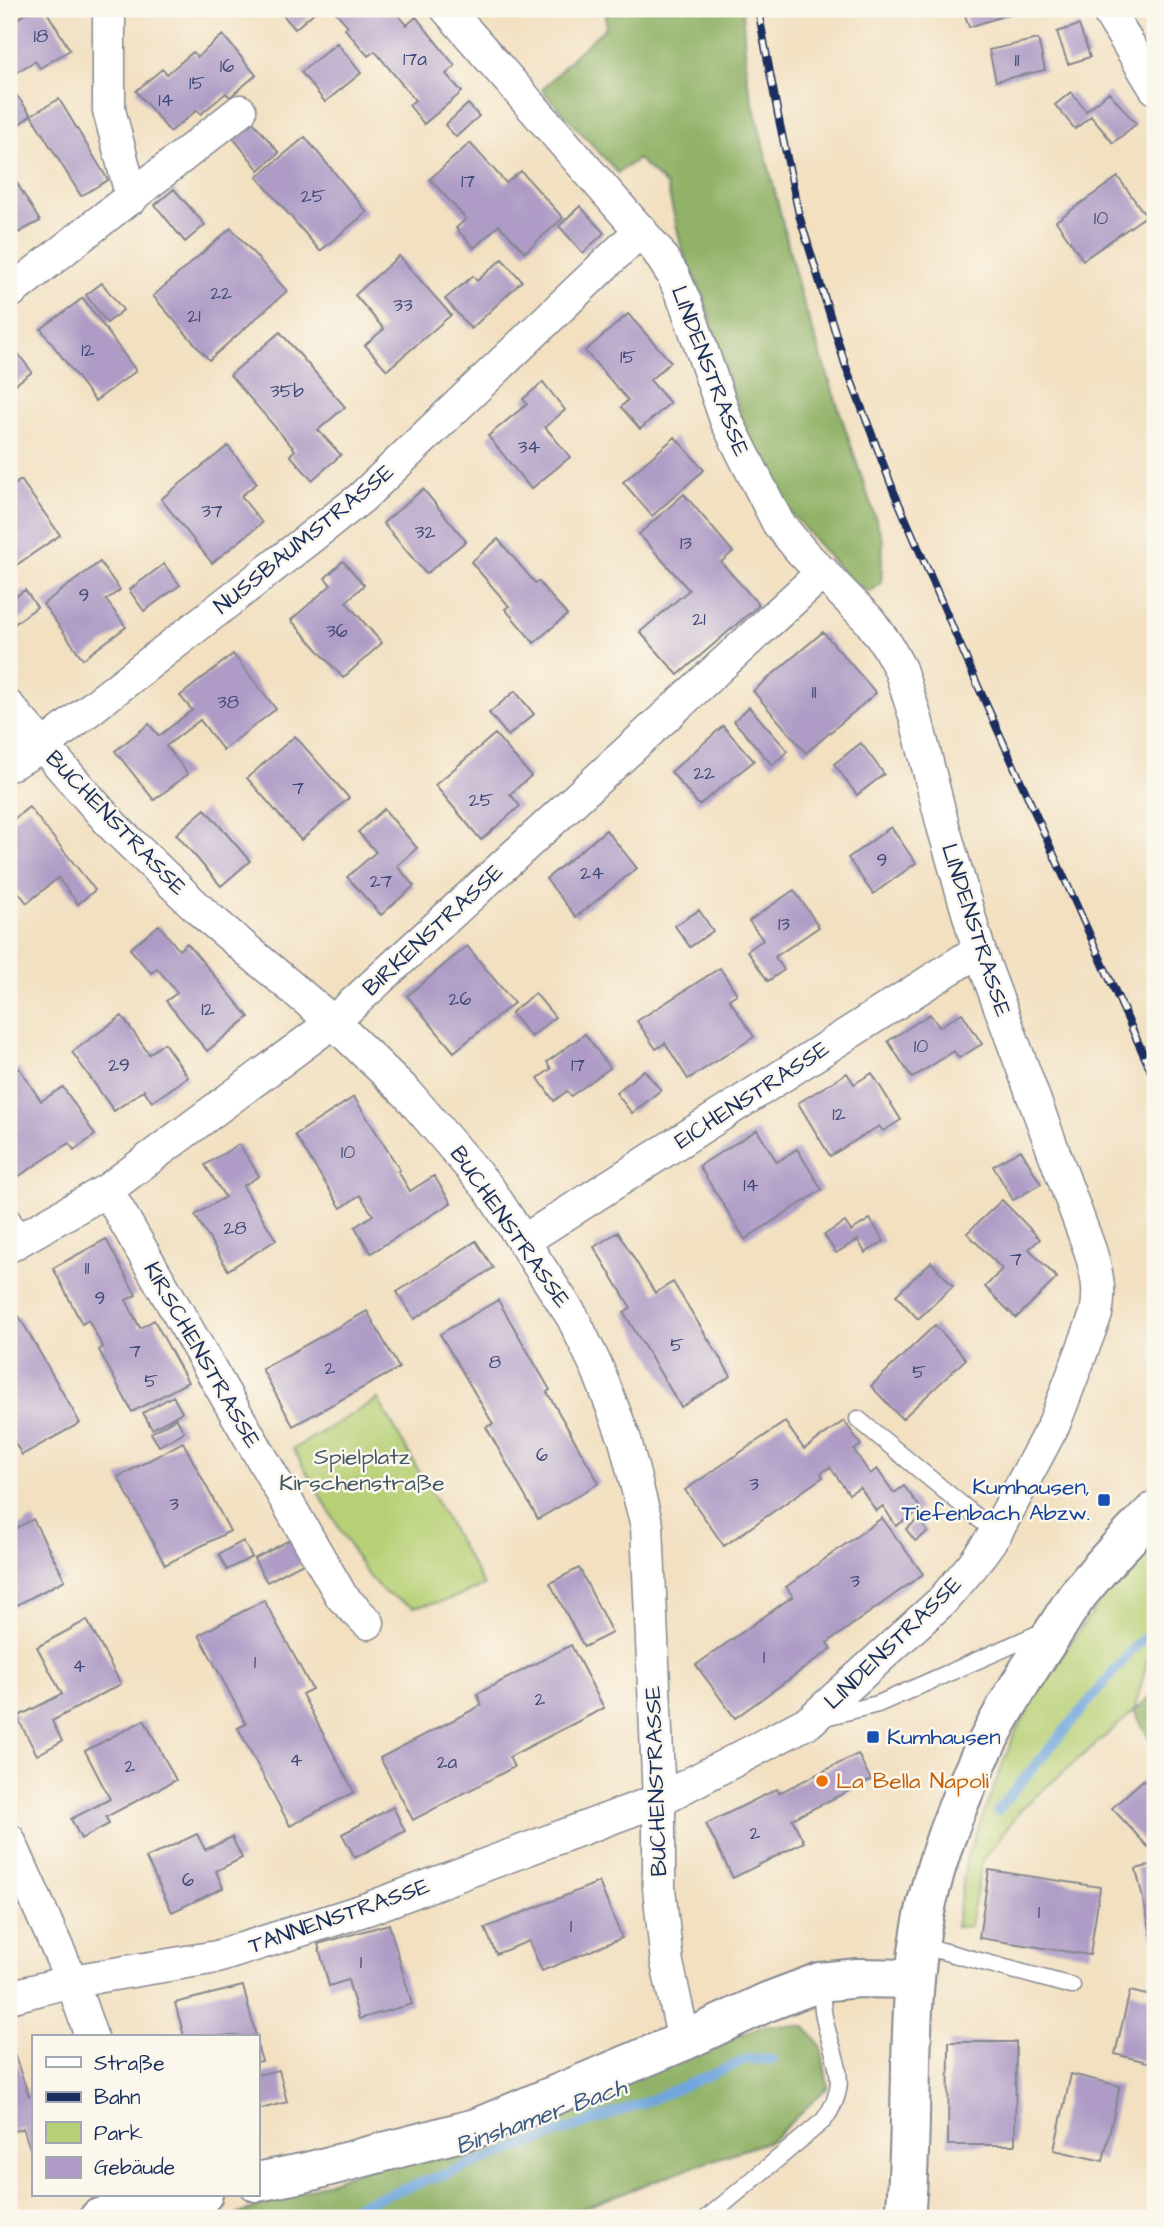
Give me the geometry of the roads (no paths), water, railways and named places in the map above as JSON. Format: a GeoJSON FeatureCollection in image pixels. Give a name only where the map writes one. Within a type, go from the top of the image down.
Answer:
{"type":"FeatureCollection","features":[{"type":"Feature","properties":{"kind":"street"},"geometry":{"type":"LineString","coordinates":[[109,9],[109,110],[132,198]]}},
{"type":"Feature","properties":{"kind":"street","name":"LINDENSTRASSE"},"geometry":{"type":"LineString","coordinates":[[447,9],[657,250],[673,275],[687,307],[726,420],[778,523],[802,552],[869,620],[900,669],[979,950],[1098,1276],[1099,1299],[1096,1314],[1054,1424],[996,1533],[972,1566],[942,1601],[810,1721],[659,1800]]}},
{"type":"Feature","properties":{"kind":"street"},"geometry":{"type":"LineString","coordinates":[[1107,9],[1155,88]]}},
{"type":"Feature","properties":{"kind":"street"},"geometry":{"type":"LineString","coordinates":[[9,293],[240,111]]}},
{"type":"Feature","properties":{"kind":"street","name":"NUSSBAUMSTRASSE"},"geometry":{"type":"LineString","coordinates":[[9,765],[43,746],[361,498],[641,230]]}},
{"type":"Feature","properties":{"kind":"street","name":"BIRKENSTRASSE"},"geometry":{"type":"LineString","coordinates":[[14,1233],[107,1190],[333,1022],[823,572]]}},
{"type":"Feature","properties":{"kind":"street","name":"BUCHENSTRASSE"},"geometry":{"type":"LineString","coordinates":[[9,707],[114,827],[203,913],[333,1022],[407,1093],[489,1189],[573,1318],[598,1370],[625,1440],[647,1527],[659,1800],[659,1888],[667,1963],[684,2041]]}},
{"type":"Feature","properties":{"kind":"street","name":"EICHENSTRASSE"},"geometry":{"type":"LineString","coordinates":[[524,1240],[979,950]]}},
{"type":"Feature","properties":{"kind":"street","name":"KIRSCHENSTRASSE"},"geometry":{"type":"LineString","coordinates":[[107,1190],[342,1597],[368,1623]]}},
{"type":"Feature","properties":{"kind":"street"},"geometry":{"type":"LineString","coordinates":[[905,2218],[910,2169],[918,1962],[925,1910],[940,1854],[965,1790],[1014,1693],[1084,1586],[1155,1511]]}},
{"type":"Feature","properties":{"kind":"street","name":"TANNENSTRASSE"},"geometry":{"type":"LineString","coordinates":[[9,1997],[72,1981],[217,1957],[367,1909],[659,1800]]}},
{"type":"Feature","properties":{"kind":"street"},"geometry":{"type":"LineString","coordinates":[[9,1840],[72,1981],[91,2035]]}},
{"type":"Feature","properties":{"kind":"street"},"geometry":{"type":"LineString","coordinates":[[259,2182],[307,2172],[476,2128],[684,2041],[767,2002],[821,1982],[858,1978],[918,1962]]}},
{"type":"Feature","properties":{"kind":"street"},"geometry":{"type":"LineString","coordinates":[[99,2218],[146,2200],[184,2196]]}},
{"type":"Feature","properties":{"kind":"lane"},"geometry":{"type":"LineString","coordinates":[[858,1419],[996,1533]]}},
{"type":"Feature","properties":{"kind":"lane"},"geometry":{"type":"LineString","coordinates":[[810,1721],[878,1704],[1059,1624]]}},
{"type":"Feature","properties":{"kind":"lane"},"geometry":{"type":"LineString","coordinates":[[918,1962],[1072,1986]]}},
{"type":"Feature","properties":{"kind":"lane"},"geometry":{"type":"LineString","coordinates":[[707,2218],[824,2120],[835,2105],[840,2085],[839,2072],[825,2025],[821,1982]]}},
{"type":"Feature","properties":{"kind":"waterway","name":"Binshamer Bach"},"geometry":{"type":"LineString","coordinates":[[997,1811],[1137,1644],[1155,1630]]}},
{"type":"Feature","properties":{"kind":"waterway","name":"Binshamer Bach"},"geometry":{"type":"LineString","coordinates":[[322,2218],[643,2103],[748,2059],[773,2060]]}},
{"type":"Feature","properties":{"kind":"railway"},"geometry":{"type":"LineString","coordinates":[[758,9],[799,215],[846,367],[894,492],[978,686],[1155,1080]]}},
{"type":"Feature","properties":{"kind":"place","name":"Kumhausen, Tiefenbach Abzw."},"geometry":{"type":"Point","coordinates":[1104,1500]}},
{"type":"Feature","properties":{"kind":"place","name":"Kumhausen"},"geometry":{"type":"Point","coordinates":[873,1737]}},
{"type":"Feature","properties":{"kind":"place","name":"La Bella Napoli"},"geometry":{"type":"Point","coordinates":[822,1781]}},
{"type":"Feature","properties":{"kind":"park label","name":"Spielplatz Kirschenstraße"},"geometry":{"type":"Point","coordinates":[362,1470]}}]}
